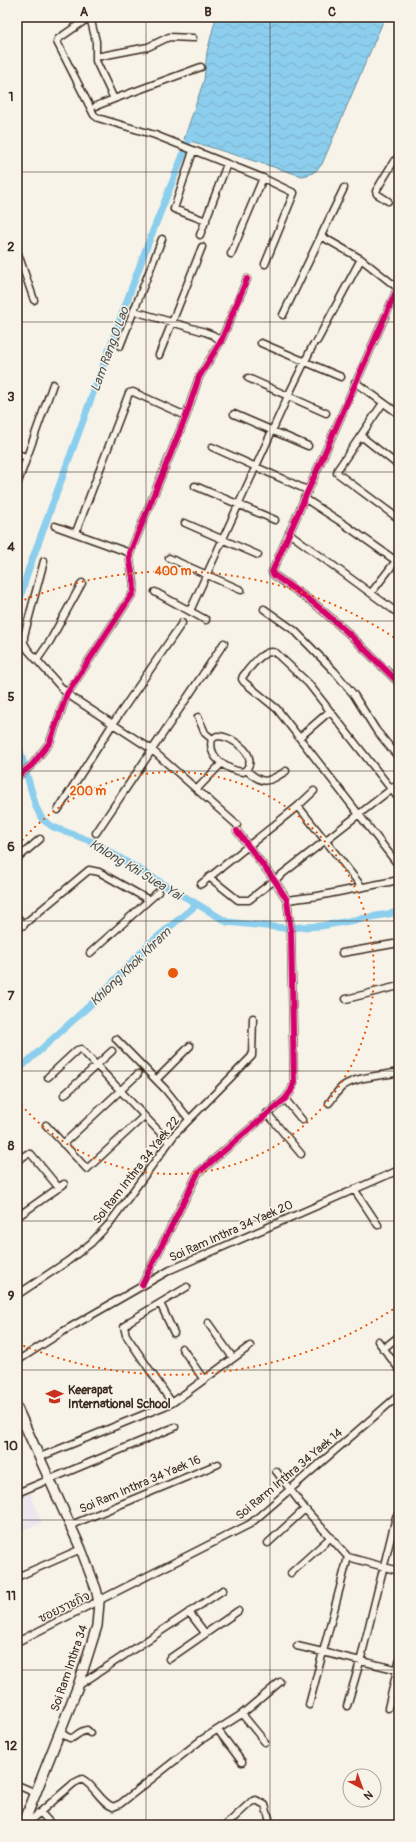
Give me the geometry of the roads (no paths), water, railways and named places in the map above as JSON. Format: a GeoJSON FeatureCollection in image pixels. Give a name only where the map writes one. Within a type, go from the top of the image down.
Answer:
{"type":"FeatureCollection","features":[{"type":"Feature","properties":{"kind":"street"},"geometry":{"type":"LineString","coordinates":[[114,99],[96,61],[96,41],[90,18],[58,39],[57,42],[94,115],[98,118],[155,135],[263,178],[294,193],[265,264]]}},
{"type":"Feature","properties":{"kind":"street"},"geometry":{"type":"LineString","coordinates":[[96,57],[148,47],[169,37],[193,38]]}},
{"type":"Feature","properties":{"kind":"street"},"geometry":{"type":"LineString","coordinates":[[96,106],[201,66]]}},
{"type":"Feature","properties":{"kind":"street"},"geometry":{"type":"LineString","coordinates":[[193,151],[174,209],[206,221]]}},
{"type":"Feature","properties":{"kind":"street"},"geometry":{"type":"LineString","coordinates":[[388,201],[377,194],[376,191],[394,161],[399,157]]}},
{"type":"Feature","properties":{"kind":"street"},"geometry":{"type":"LineString","coordinates":[[200,235],[227,164]]}},
{"type":"Feature","properties":{"kind":"street"},"geometry":{"type":"LineString","coordinates":[[231,254],[263,178]]}},
{"type":"Feature","properties":{"kind":"street"},"geometry":{"type":"LineString","coordinates":[[283,315],[344,188]]}},
{"type":"Feature","properties":{"kind":"street"},"geometry":{"type":"LineString","coordinates":[[321,236],[361,259],[398,287],[307,490],[273,571],[274,575],[315,604],[348,632],[399,683]]}},
{"type":"Feature","properties":{"kind":"street"},"geometry":{"type":"LineString","coordinates":[[120,346],[162,239]]}},
{"type":"Feature","properties":{"kind":"street"},"geometry":{"type":"LineString","coordinates":[[159,355],[202,247]]}},
{"type":"Feature","properties":{"kind":"street"},"geometry":{"type":"LineString","coordinates":[[17,251],[34,300]]}},
{"type":"Feature","properties":{"kind":"street"},"geometry":{"type":"LineString","coordinates":[[190,611],[304,363],[361,259]]}},
{"type":"Feature","properties":{"kind":"street"},"geometry":{"type":"LineString","coordinates":[[17,777],[32,765],[50,742],[67,694],[133,593],[135,586],[130,568],[130,553],[186,416],[199,377],[220,341],[247,279]]}},
{"type":"Feature","properties":{"kind":"street"},"geometry":{"type":"LineString","coordinates":[[134,310],[205,332],[213,335],[220,341]]}},
{"type":"Feature","properties":{"kind":"street"},"geometry":{"type":"LineString","coordinates":[[261,343],[304,363],[341,377]]}},
{"type":"Feature","properties":{"kind":"street"},"geometry":{"type":"LineString","coordinates":[[248,378],[326,412]]}},
{"type":"Feature","properties":{"kind":"street"},"geometry":{"type":"LineString","coordinates":[[355,382],[399,414]]}},
{"type":"Feature","properties":{"kind":"street"},"geometry":{"type":"LineString","coordinates":[[17,485],[53,384]]}},
{"type":"Feature","properties":{"kind":"street"},"geometry":{"type":"LineString","coordinates":[[76,532],[130,393],[133,392],[186,416]]}},
{"type":"Feature","properties":{"kind":"street"},"geometry":{"type":"LineString","coordinates":[[383,402],[338,469],[337,473],[399,518]]}},
{"type":"Feature","properties":{"kind":"street"},"geometry":{"type":"LineString","coordinates":[[234,414],[272,432],[308,446]]}},
{"type":"Feature","properties":{"kind":"street"},"geometry":{"type":"LineString","coordinates":[[361,436],[399,466]]}},
{"type":"Feature","properties":{"kind":"street"},"geometry":{"type":"LineString","coordinates":[[212,447],[255,468],[307,490]]}},
{"type":"Feature","properties":{"kind":"street"},"geometry":{"type":"LineString","coordinates":[[17,454],[27,457]]}},
{"type":"Feature","properties":{"kind":"street"},"geometry":{"type":"LineString","coordinates":[[195,486],[275,520]]}},
{"type":"Feature","properties":{"kind":"street"},"geometry":{"type":"LineString","coordinates":[[304,498],[398,560],[371,593]]}},
{"type":"Feature","properties":{"kind":"street"},"geometry":{"type":"LineString","coordinates":[[185,523],[258,554]]}},
{"type":"Feature","properties":{"kind":"street"},"geometry":{"type":"LineString","coordinates":[[55,526],[76,532],[130,553]]}},
{"type":"Feature","properties":{"kind":"street"},"geometry":{"type":"LineString","coordinates":[[289,533],[399,614]]}},
{"type":"Feature","properties":{"kind":"street"},"geometry":{"type":"LineString","coordinates":[[169,558],[207,573],[241,590]]}},
{"type":"Feature","properties":{"kind":"street"},"geometry":{"type":"LineString","coordinates":[[44,561],[24,636],[26,646],[67,694],[112,725],[151,749],[197,789],[237,828],[247,846],[275,881],[287,900],[290,928],[294,1083],[291,1091],[285,1099],[198,1173],[142,1286]]}},
{"type":"Feature","properties":{"kind":"street"},"geometry":{"type":"LineString","coordinates":[[37,660],[54,636],[82,583]]}},
{"type":"Feature","properties":{"kind":"street"},"geometry":{"type":"LineString","coordinates":[[155,592],[206,620]]}},
{"type":"Feature","properties":{"kind":"street"},"geometry":{"type":"LineString","coordinates":[[264,609],[295,631],[335,672],[354,695],[376,730],[399,758]]}},
{"type":"Feature","properties":{"kind":"street"},"geometry":{"type":"LineString","coordinates":[[58,810],[112,725],[182,622]]}},
{"type":"Feature","properties":{"kind":"street"},"geometry":{"type":"LineString","coordinates":[[96,833],[151,749],[224,643]]}},
{"type":"Feature","properties":{"kind":"street"},"geometry":{"type":"LineString","coordinates":[[399,799],[308,683],[276,653],[271,651],[265,653],[243,676],[242,679],[277,709],[300,737],[399,866]]}},
{"type":"Feature","properties":{"kind":"street"},"geometry":{"type":"LineString","coordinates":[[300,737],[330,711]]}},
{"type":"Feature","properties":{"kind":"street"},"geometry":{"type":"LineString","coordinates":[[198,717],[206,733],[212,739]]}},
{"type":"Feature","properties":{"kind":"street"},"geometry":{"type":"LineString","coordinates":[[217,736],[226,736],[239,744],[249,759],[249,766],[246,770],[243,772],[236,772],[221,764],[212,751],[212,739],[217,736]]}},
{"type":"Feature","properties":{"kind":"street"},"geometry":{"type":"LineString","coordinates":[[197,789],[221,764]]}},
{"type":"Feature","properties":{"kind":"street"},"geometry":{"type":"LineString","coordinates":[[246,770],[259,781],[273,779],[286,771]]}},
{"type":"Feature","properties":{"kind":"street"},"geometry":{"type":"LineString","coordinates":[[209,877],[234,897],[242,901],[252,899],[326,839],[360,815],[399,783]]}},
{"type":"Feature","properties":{"kind":"street"},"geometry":{"type":"LineString","coordinates":[[201,884],[298,806],[314,791]]}},
{"type":"Feature","properties":{"kind":"street"},"geometry":{"type":"LineString","coordinates":[[298,806],[326,839],[362,887]]}},
{"type":"Feature","properties":{"kind":"street"},"geometry":{"type":"LineString","coordinates":[[17,858],[40,839]]}},
{"type":"Feature","properties":{"kind":"street"},"geometry":{"type":"LineString","coordinates":[[17,930],[90,870],[98,872],[149,900]]}},
{"type":"Feature","properties":{"kind":"street"},"geometry":{"type":"LineString","coordinates":[[287,900],[399,880]]}},
{"type":"Feature","properties":{"kind":"street"},"geometry":{"type":"LineString","coordinates":[[90,953],[158,892]]}},
{"type":"Feature","properties":{"kind":"street"},"geometry":{"type":"LineString","coordinates":[[17,917],[24,925]]}},
{"type":"Feature","properties":{"kind":"street"},"geometry":{"type":"LineString","coordinates":[[342,953],[399,943]]}},
{"type":"Feature","properties":{"kind":"street"},"geometry":{"type":"LineString","coordinates":[[346,999],[399,986]]}},
{"type":"Feature","properties":{"kind":"street","name":"Soi Ram Inthra 34 Yaek 22"},"geometry":{"type":"LineString","coordinates":[[17,1295],[68,1261],[109,1224],[169,1142],[189,1119],[252,1056],[254,1018]]}},
{"type":"Feature","properties":{"kind":"street"},"geometry":{"type":"LineString","coordinates":[[116,1038],[166,1089],[189,1119]]}},
{"type":"Feature","properties":{"kind":"street"},"geometry":{"type":"LineString","coordinates":[[156,1080],[190,1046]]}},
{"type":"Feature","properties":{"kind":"street"},"geometry":{"type":"LineString","coordinates":[[48,1077],[78,1049],[81,1049],[143,1117],[169,1142]]}},
{"type":"Feature","properties":{"kind":"street"},"geometry":{"type":"LineString","coordinates":[[64,1095],[112,1051]]}},
{"type":"Feature","properties":{"kind":"street"},"geometry":{"type":"LineString","coordinates":[[328,1103],[341,1088],[349,1083],[399,1072]]}},
{"type":"Feature","properties":{"kind":"street"},"geometry":{"type":"LineString","coordinates":[[63,1144],[138,1074]]}},
{"type":"Feature","properties":{"kind":"street"},"geometry":{"type":"LineString","coordinates":[[285,1099],[302,1120]]}},
{"type":"Feature","properties":{"kind":"street"},"geometry":{"type":"LineString","coordinates":[[267,1113],[301,1154]]}},
{"type":"Feature","properties":{"kind":"street"},"geometry":{"type":"LineString","coordinates":[[46,1125],[87,1169],[143,1117]]}},
{"type":"Feature","properties":{"kind":"street"},"geometry":{"type":"LineString","coordinates":[[17,1161],[27,1154],[31,1154],[59,1188]]}},
{"type":"Feature","properties":{"kind":"street","name":"Soi Ram Inthra 34 Yaek 20"},"geometry":{"type":"LineString","coordinates":[[17,1361],[62,1332],[170,1270],[399,1170]]}},
{"type":"Feature","properties":{"kind":"street"},"geometry":{"type":"LineString","coordinates":[[17,1217],[64,1184]]}},
{"type":"Feature","properties":{"kind":"street"},"geometry":{"type":"LineString","coordinates":[[354,1189],[378,1225]]}},
{"type":"Feature","properties":{"kind":"street"},"geometry":{"type":"LineString","coordinates":[[172,1403],[124,1330],[124,1327],[130,1321],[188,1287]]}},
{"type":"Feature","properties":{"kind":"street"},"geometry":{"type":"LineString","coordinates":[[160,1303],[174,1332]]}},
{"type":"Feature","properties":{"kind":"street"},"geometry":{"type":"LineString","coordinates":[[208,1323],[233,1358]]}},
{"type":"Feature","properties":{"kind":"street"},"geometry":{"type":"LineString","coordinates":[[384,1349],[399,1336]]}},
{"type":"Feature","properties":{"kind":"street"},"geometry":{"type":"LineString","coordinates":[[378,1341],[399,1369]]}},
{"type":"Feature","properties":{"kind":"street"},"geometry":{"type":"LineString","coordinates":[[40,1457],[172,1403],[250,1346]]}},
{"type":"Feature","properties":{"kind":"street"},"geometry":{"type":"LineString","coordinates":[[182,1348],[204,1380]]}},
{"type":"Feature","properties":{"kind":"street","name":"Soi Rarm Inthra 34 Yaek 14"},"geometry":{"type":"LineString","coordinates":[[99,1602],[250,1524],[399,1395]]}},
{"type":"Feature","properties":{"kind":"street","name":"Soi Ram Inthra 34"},"geometry":{"type":"LineString","coordinates":[[17,1408],[19,1418],[40,1457],[71,1525],[96,1589],[99,1602],[97,1626],[78,1686],[59,1731],[24,1825]]}},
{"type":"Feature","properties":{"kind":"street"},"geometry":{"type":"LineString","coordinates":[[17,1493],[174,1427]]}},
{"type":"Feature","properties":{"kind":"street","name":"Soi Ram Inthra 34 Yaek 16"},"geometry":{"type":"LineString","coordinates":[[71,1525],[218,1464]]}},
{"type":"Feature","properties":{"kind":"street"},"geometry":{"type":"LineString","coordinates":[[276,1471],[305,1509],[348,1557],[399,1571]]}},
{"type":"Feature","properties":{"kind":"street"},"geometry":{"type":"LineString","coordinates":[[268,1543],[305,1509]]}},
{"type":"Feature","properties":{"kind":"street"},"geometry":{"type":"LineString","coordinates":[[347,1706],[360,1662],[382,1567],[396,1517],[399,1514]]}},
{"type":"Feature","properties":{"kind":"street"},"geometry":{"type":"LineString","coordinates":[[291,1573],[331,1537]]}},
{"type":"Feature","properties":{"kind":"street"},"geometry":{"type":"LineString","coordinates":[[17,1577],[81,1549]]}},
{"type":"Feature","properties":{"kind":"street"},"geometry":{"type":"LineString","coordinates":[[309,1705],[348,1557]]}},
{"type":"Feature","properties":{"kind":"street"},"geometry":{"type":"LineString","coordinates":[[78,1686],[223,1590]]}},
{"type":"Feature","properties":{"kind":"street","name":"ซอยราชกิจ"},"geometry":{"type":"LineString","coordinates":[[17,1642],[99,1602]]}},
{"type":"Feature","properties":{"kind":"street"},"geometry":{"type":"LineString","coordinates":[[169,1659],[238,1611]]}},
{"type":"Feature","properties":{"kind":"street"},"geometry":{"type":"LineString","coordinates":[[189,1612],[205,1633]]}},
{"type":"Feature","properties":{"kind":"street"},"geometry":{"type":"LineString","coordinates":[[297,1646],[398,1670]]}},
{"type":"Feature","properties":{"kind":"street"},"geometry":{"type":"LineString","coordinates":[[388,1708],[399,1662]]}},
{"type":"Feature","properties":{"kind":"street"},"geometry":{"type":"LineString","coordinates":[[24,1825],[41,1813],[74,1783],[82,1779],[88,1782],[108,1805],[113,1807],[120,1804],[201,1740],[242,1714],[280,1682]]}},
{"type":"Feature","properties":{"kind":"street"},"geometry":{"type":"LineString","coordinates":[[242,1714],[265,1742]]}},
{"type":"Feature","properties":{"kind":"street"},"geometry":{"type":"LineString","coordinates":[[59,1731],[68,1739],[71,1739],[86,1730],[90,1734]]}},
{"type":"Feature","properties":{"kind":"street"},"geometry":{"type":"LineString","coordinates":[[218,1730],[242,1762]]}},
{"type":"Feature","properties":{"kind":"street"},"geometry":{"type":"LineString","coordinates":[[17,1785],[36,1793]]}},
{"type":"Feature","properties":{"kind":"street"},"geometry":{"type":"LineString","coordinates":[[226,1825],[251,1802],[256,1800],[265,1805],[271,1825]]}},
{"type":"Feature","properties":{"kind":"street"},"geometry":{"type":"LineString","coordinates":[[41,1813],[52,1825]]}},
{"type":"Feature","properties":{"kind":"water"},"geometry":{"type":"Polygon","coordinates":[[[216,17],[385,17],[322,164],[313,173],[302,176],[184,139],[204,80],[207,52],[216,17]]]}},
{"type":"Feature","properties":{"kind":"waterway","name":"Lam Rang O Lao"},"geometry":{"type":"LineString","coordinates":[[17,609],[28,571],[147,246],[192,132]]}},
{"type":"Feature","properties":{"kind":"waterway","name":"Khlong Khi Suea Yai"},"geometry":{"type":"LineString","coordinates":[[17,740],[36,807],[42,819],[53,827],[93,842],[227,922],[284,928],[321,926],[399,912]]}},
{"type":"Feature","properties":{"kind":"waterway","name":"Khlong Khok Khram"},"geometry":{"type":"LineString","coordinates":[[17,1071],[99,997],[149,944],[196,905]]}},
{"type":"Feature","properties":{"kind":"place","name":"Keerapat International School"},"geometry":{"type":"Point","coordinates":[55,1397]}}]}
